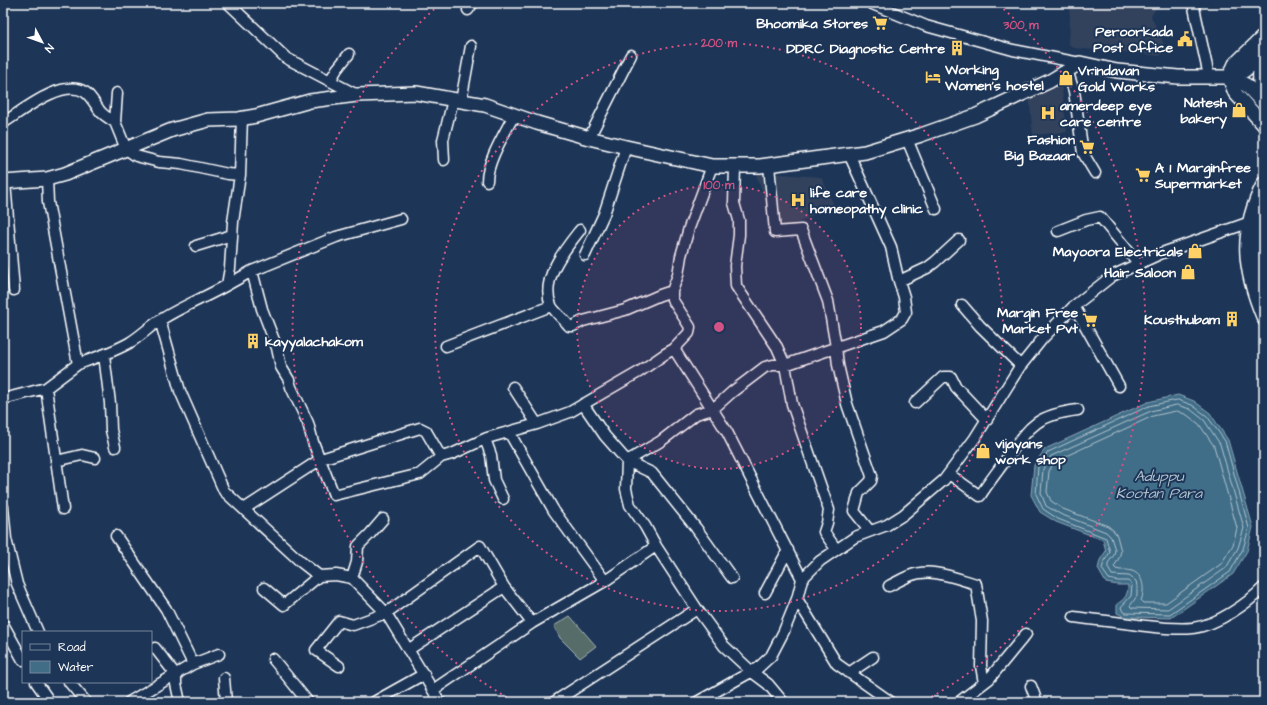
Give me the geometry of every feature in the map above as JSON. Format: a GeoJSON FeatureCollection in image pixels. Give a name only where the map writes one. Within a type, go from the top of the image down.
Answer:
{"type":"FeatureCollection","features":[{"type":"Feature","properties":{"kind":"main road"},"geometry":{"type":"LineString","coordinates":[[1264,36],[1235,64],[1229,77],[1236,93],[1264,125]]}},
{"type":"Feature","properties":{"kind":"main road"},"geometry":{"type":"LineString","coordinates":[[1229,77],[1244,70],[1264,54]]}},
{"type":"Feature","properties":{"kind":"main road"},"geometry":{"type":"LineString","coordinates":[[1264,58],[1260,72],[1264,99]]}},
{"type":"Feature","properties":{"kind":"main road"},"geometry":{"type":"LineString","coordinates":[[4,182],[47,179],[66,174],[172,130],[208,120],[256,116],[310,101],[357,95],[416,93],[485,105],[537,123],[589,138],[712,166],[735,167],[769,165],[864,152],[975,116],[1050,81],[1080,63],[1124,72],[1178,77],[1229,77],[1246,85],[1264,104]]}},
{"type":"Feature","properties":{"kind":"main road"},"geometry":{"type":"LineString","coordinates":[[1264,183],[1255,201],[1259,218],[1261,254],[1258,266],[1264,288]]}},
{"type":"Feature","properties":{"kind":"main road"},"geometry":{"type":"LineString","coordinates":[[1259,218],[1247,230],[1247,268],[1256,300],[1264,319]]}},
{"type":"Feature","properties":{"kind":"street"},"geometry":{"type":"LineString","coordinates":[[870,3],[926,26],[1013,50],[1080,63]]}},
{"type":"Feature","properties":{"kind":"street"},"geometry":{"type":"LineString","coordinates":[[1193,3],[1209,76]]}},
{"type":"Feature","properties":{"kind":"street"},"geometry":{"type":"LineString","coordinates":[[233,5],[286,58],[357,95]]}},
{"type":"Feature","properties":{"kind":"street"},"geometry":{"type":"LineString","coordinates":[[444,160],[443,140],[457,100],[471,46]]}},
{"type":"Feature","properties":{"kind":"street"},"geometry":{"type":"LineString","coordinates":[[330,81],[349,54]]}},
{"type":"Feature","properties":{"kind":"street"},"geometry":{"type":"LineString","coordinates":[[589,138],[631,55]]}},
{"type":"Feature","properties":{"kind":"street"},"geometry":{"type":"LineString","coordinates":[[1067,70],[1074,91],[1083,153],[1095,173]]}},
{"type":"Feature","properties":{"kind":"street"},"geometry":{"type":"LineString","coordinates":[[3,123],[45,96],[65,89],[77,89],[86,92],[101,113],[115,122]]}},
{"type":"Feature","properties":{"kind":"street"},"geometry":{"type":"LineString","coordinates":[[117,93],[115,122],[126,149],[136,156],[159,162],[181,164],[228,174],[240,175]]}},
{"type":"Feature","properties":{"kind":"street"},"geometry":{"type":"LineString","coordinates":[[487,180],[490,163],[514,115]]}},
{"type":"Feature","properties":{"kind":"street"},"geometry":{"type":"LineString","coordinates":[[227,285],[240,175],[242,117]]}},
{"type":"Feature","properties":{"kind":"street"},"geometry":{"type":"LineString","coordinates":[[907,139],[936,208]]}},
{"type":"Feature","properties":{"kind":"street"},"geometry":{"type":"LineString","coordinates":[[585,255],[604,214],[626,147]]}},
{"type":"Feature","properties":{"kind":"street"},"geometry":{"type":"LineString","coordinates":[[627,461],[661,441],[696,414],[713,409],[732,392],[765,367],[785,365],[884,331],[902,319],[906,312],[904,297],[892,247],[849,154]]}},
{"type":"Feature","properties":{"kind":"street"},"geometry":{"type":"LineString","coordinates":[[769,165],[775,232],[801,230],[828,300],[838,365],[847,404],[872,476],[871,481],[859,493],[854,511],[870,531]]}},
{"type":"Feature","properties":{"kind":"street"},"geometry":{"type":"LineString","coordinates":[[252,271],[262,309],[277,348],[281,367],[289,380],[290,387],[308,423],[313,442],[334,494],[420,474],[441,457],[452,454],[485,439],[537,424],[570,412],[639,372],[674,349],[689,334],[690,327],[672,299],[672,291],[678,275],[681,256],[689,228],[712,166]]}},
{"type":"Feature","properties":{"kind":"street"},"geometry":{"type":"LineString","coordinates":[[735,167],[734,203],[739,220],[739,235],[735,266],[736,286],[743,299],[777,347],[785,365],[792,404],[829,510],[824,532],[836,549]]}},
{"type":"Feature","properties":{"kind":"street"},"geometry":{"type":"LineString","coordinates":[[47,179],[48,202],[78,364]]}},
{"type":"Feature","properties":{"kind":"street"},"geometry":{"type":"LineString","coordinates":[[4,182],[14,290]]}},
{"type":"Feature","properties":{"kind":"street"},"geometry":{"type":"LineString","coordinates":[[1058,231],[1086,220],[1100,217],[1139,264]]}},
{"type":"Feature","properties":{"kind":"street"},"geometry":{"type":"LineString","coordinates":[[697,702],[752,672],[771,656],[784,631],[797,599],[802,579],[820,561],[854,537],[887,524],[903,515],[944,480],[975,438],[1021,366],[1043,338],[1074,306],[1112,276],[1162,253],[1259,218]]}},
{"type":"Feature","properties":{"kind":"street"},"geometry":{"type":"LineString","coordinates":[[3,399],[46,388],[78,364],[104,355],[130,342],[160,320],[252,271],[336,237],[401,219]]}},
{"type":"Feature","properties":{"kind":"street"},"geometry":{"type":"LineString","coordinates":[[580,230],[558,260],[548,289],[551,306],[569,326],[625,310],[672,291]]}},
{"type":"Feature","properties":{"kind":"street"},"geometry":{"type":"LineString","coordinates":[[196,246],[232,235]]}},
{"type":"Feature","properties":{"kind":"street"},"geometry":{"type":"LineString","coordinates":[[899,281],[927,268],[959,240]]}},
{"type":"Feature","properties":{"kind":"street"},"geometry":{"type":"LineString","coordinates":[[962,305],[980,326],[1021,366]]}},
{"type":"Feature","properties":{"kind":"street"},"geometry":{"type":"LineString","coordinates":[[446,346],[551,306]]}},
{"type":"Feature","properties":{"kind":"street"},"geometry":{"type":"LineString","coordinates":[[1074,306],[1119,386]]}},
{"type":"Feature","properties":{"kind":"street"},"geometry":{"type":"LineString","coordinates":[[160,320],[180,391],[224,491],[301,562],[319,576]]}},
{"type":"Feature","properties":{"kind":"street"},"geometry":{"type":"LineString","coordinates":[[674,349],[726,432],[802,579]]}},
{"type":"Feature","properties":{"kind":"street"},"geometry":{"type":"LineString","coordinates":[[104,355],[115,448]]}},
{"type":"Feature","properties":{"kind":"street"},"geometry":{"type":"LineString","coordinates":[[915,403],[943,377],[948,376],[951,377],[956,386],[987,420]]}},
{"type":"Feature","properties":{"kind":"street"},"geometry":{"type":"LineString","coordinates":[[513,387],[537,424]]}},
{"type":"Feature","properties":{"kind":"street"},"geometry":{"type":"LineString","coordinates":[[46,388],[63,509]]}},
{"type":"Feature","properties":{"kind":"street"},"geometry":{"type":"LineString","coordinates":[[584,404],[605,436],[627,461],[652,473],[696,528],[732,578]]}},
{"type":"Feature","properties":{"kind":"street"},"geometry":{"type":"LineString","coordinates":[[949,474],[980,496],[1020,439],[1032,425],[1062,412],[1078,410]]}},
{"type":"Feature","properties":{"kind":"street"},"geometry":{"type":"LineString","coordinates":[[244,510],[320,459],[420,428],[426,431],[441,457]]}},
{"type":"Feature","properties":{"kind":"street"},"geometry":{"type":"LineString","coordinates":[[509,432],[554,511],[605,581]]}},
{"type":"Feature","properties":{"kind":"street"},"geometry":{"type":"LineString","coordinates":[[485,439],[491,455],[494,480],[503,499]]}},
{"type":"Feature","properties":{"kind":"street"},"geometry":{"type":"LineString","coordinates":[[56,461],[82,455],[95,458]]}},
{"type":"Feature","properties":{"kind":"street"},"geometry":{"type":"LineString","coordinates":[[627,461],[626,489],[630,505],[645,526],[656,546],[697,609],[724,646],[752,672],[768,684],[784,702]]}},
{"type":"Feature","properties":{"kind":"street"},"geometry":{"type":"LineString","coordinates":[[3,507],[6,539],[17,584],[38,631]]}},
{"type":"Feature","properties":{"kind":"street"},"geometry":{"type":"LineString","coordinates":[[352,578],[358,562],[358,546],[383,519]]}},
{"type":"Feature","properties":{"kind":"street"},"geometry":{"type":"LineString","coordinates":[[116,536],[166,610],[193,664]]}},
{"type":"Feature","properties":{"kind":"street"},"geometry":{"type":"LineString","coordinates":[[339,666],[316,650],[339,621],[353,625],[386,613],[480,546],[504,587],[532,623]]}},
{"type":"Feature","properties":{"kind":"street"},"geometry":{"type":"LineString","coordinates":[[433,690],[532,623],[605,581],[656,546]]}},
{"type":"Feature","properties":{"kind":"street"},"geometry":{"type":"LineString","coordinates":[[765,593],[788,550]]}},
{"type":"Feature","properties":{"kind":"street"},"geometry":{"type":"LineString","coordinates":[[889,586],[909,576],[923,573],[934,573],[976,584],[982,621],[981,666],[984,683]]}},
{"type":"Feature","properties":{"kind":"street"},"geometry":{"type":"LineString","coordinates":[[264,588],[284,605],[319,576],[336,575],[352,578],[386,613],[440,702]]}},
{"type":"Feature","properties":{"kind":"street"},"geometry":{"type":"LineString","coordinates":[[408,650],[504,587]]}},
{"type":"Feature","properties":{"kind":"street"},"geometry":{"type":"LineString","coordinates":[[1074,617],[1167,628],[1193,628],[1212,623],[1221,618],[1251,598],[1264,587]]}},
{"type":"Feature","properties":{"kind":"street"},"geometry":{"type":"LineString","coordinates":[[797,599],[837,664],[891,702]]}},
{"type":"Feature","properties":{"kind":"street"},"geometry":{"type":"LineString","coordinates":[[554,702],[697,609]]}},
{"type":"Feature","properties":{"kind":"street"},"geometry":{"type":"LineString","coordinates":[[3,624],[22,658]]}},
{"type":"Feature","properties":{"kind":"street"},"geometry":{"type":"LineString","coordinates":[[959,702],[989,679],[1026,634]]}},
{"type":"Feature","properties":{"kind":"street"},"geometry":{"type":"LineString","coordinates":[[155,648],[176,675],[176,684],[180,702]]}},
{"type":"Feature","properties":{"kind":"street"},"geometry":{"type":"LineString","coordinates":[[129,702],[193,664],[219,654]]}},
{"type":"Feature","properties":{"kind":"street"},"geometry":{"type":"LineString","coordinates":[[849,673],[873,657]]}},
{"type":"Feature","properties":{"kind":"street"},"geometry":{"type":"LineString","coordinates":[[274,660],[308,702]]}},
{"type":"Feature","properties":{"kind":"street"},"geometry":{"type":"LineString","coordinates":[[374,702],[424,674]]}},
{"type":"Feature","properties":{"kind":"street"},"geometry":{"type":"LineString","coordinates":[[224,678],[226,702]]}},
{"type":"Feature","properties":{"kind":"street"},"geometry":{"type":"LineString","coordinates":[[37,683],[50,702]]}},
{"type":"Feature","properties":{"kind":"street"},"geometry":{"type":"LineString","coordinates":[[70,683],[86,702]]}},
{"type":"Feature","properties":{"kind":"street"},"geometry":{"type":"LineString","coordinates":[[1031,686],[1037,702]]}},
{"type":"Feature","properties":{"kind":"shaded area"},"geometry":{"type":"Polygon","coordinates":[[[1068,3],[1160,3],[1151,16],[1165,46],[1160,56],[1074,48],[1069,44],[1070,16],[1068,3]]]}},
{"type":"Feature","properties":{"kind":"shaded area","name":"amerdeep eye care centre"},"geometry":{"type":"Polygon","coordinates":[[[1061,82],[1067,132],[1033,135],[1029,95],[1061,82]]]}},
{"type":"Feature","properties":{"kind":"shaded area","name":"life care homeopathy clinic"},"geometry":{"type":"Polygon","coordinates":[[[755,172],[821,177],[834,205],[778,232],[755,172]]]}},
{"type":"Feature","properties":{"kind":"green space"},"geometry":{"type":"Polygon","coordinates":[[[570,616],[596,646],[580,658],[560,638],[554,626],[570,616]]]}},
{"type":"Feature","properties":{"kind":"water","name":"Aduppu Kootan Para"},"geometry":{"type":"Polygon","coordinates":[[[1178,395],[1194,401],[1210,413],[1228,440],[1253,527],[1247,551],[1233,574],[1171,618],[1125,617],[1117,613],[1117,604],[1126,596],[1128,585],[1106,583],[1098,569],[1100,560],[1106,551],[1103,540],[1056,522],[1040,512],[1031,495],[1034,465],[1045,449],[1148,402],[1178,395]]]}},
{"type":"Feature","properties":{"kind":"place","name":"Bhoomika Stores"},"geometry":{"type":"Point","coordinates":[880,23]}},
{"type":"Feature","properties":{"kind":"place","name":"Peroorkada Post Office"},"geometry":{"type":"Point","coordinates":[1185,39]}},
{"type":"Feature","properties":{"kind":"place","name":"DDRC Diagnostic Centre"},"geometry":{"type":"Point","coordinates":[957,48]}},
{"type":"Feature","properties":{"kind":"place","name":"Working Women's hostel"},"geometry":{"type":"Point","coordinates":[933,77]}},
{"type":"Feature","properties":{"kind":"place","name":"Vrindavan Gold Works"},"geometry":{"type":"Point","coordinates":[1066,78]}},
{"type":"Feature","properties":{"kind":"place","name":"Natesh bakery"},"geometry":{"type":"Point","coordinates":[1239,110]}},
{"type":"Feature","properties":{"kind":"place","name":"amerdeep eye care centre"},"geometry":{"type":"Point","coordinates":[1048,113]}},
{"type":"Feature","properties":{"kind":"place","name":"Fashion Big Bazaar"},"geometry":{"type":"Point","coordinates":[1087,147]}},
{"type":"Feature","properties":{"kind":"place","name":"A 1 Marginfree Supermarket"},"geometry":{"type":"Point","coordinates":[1143,175]}},
{"type":"Feature","properties":{"kind":"place","name":"life care homeopathy clinic"},"geometry":{"type":"Point","coordinates":[798,200]}},
{"type":"Feature","properties":{"kind":"place","name":"Mayoora Electricals"},"geometry":{"type":"Point","coordinates":[1195,251]}},
{"type":"Feature","properties":{"kind":"place","name":"Hair Saloon"},"geometry":{"type":"Point","coordinates":[1188,272]}},
{"type":"Feature","properties":{"kind":"place","name":"Kousthubam"},"geometry":{"type":"Point","coordinates":[1232,319]}},
{"type":"Feature","properties":{"kind":"place","name":"Margin Free Market Pvt"},"geometry":{"type":"Point","coordinates":[1090,320]}},
{"type":"Feature","properties":{"kind":"place","name":"kayyalachakom"},"geometry":{"type":"Point","coordinates":[253,341]}},
{"type":"Feature","properties":{"kind":"place","name":"vijayans work shop"},"geometry":{"type":"Point","coordinates":[983,451]}}]}
